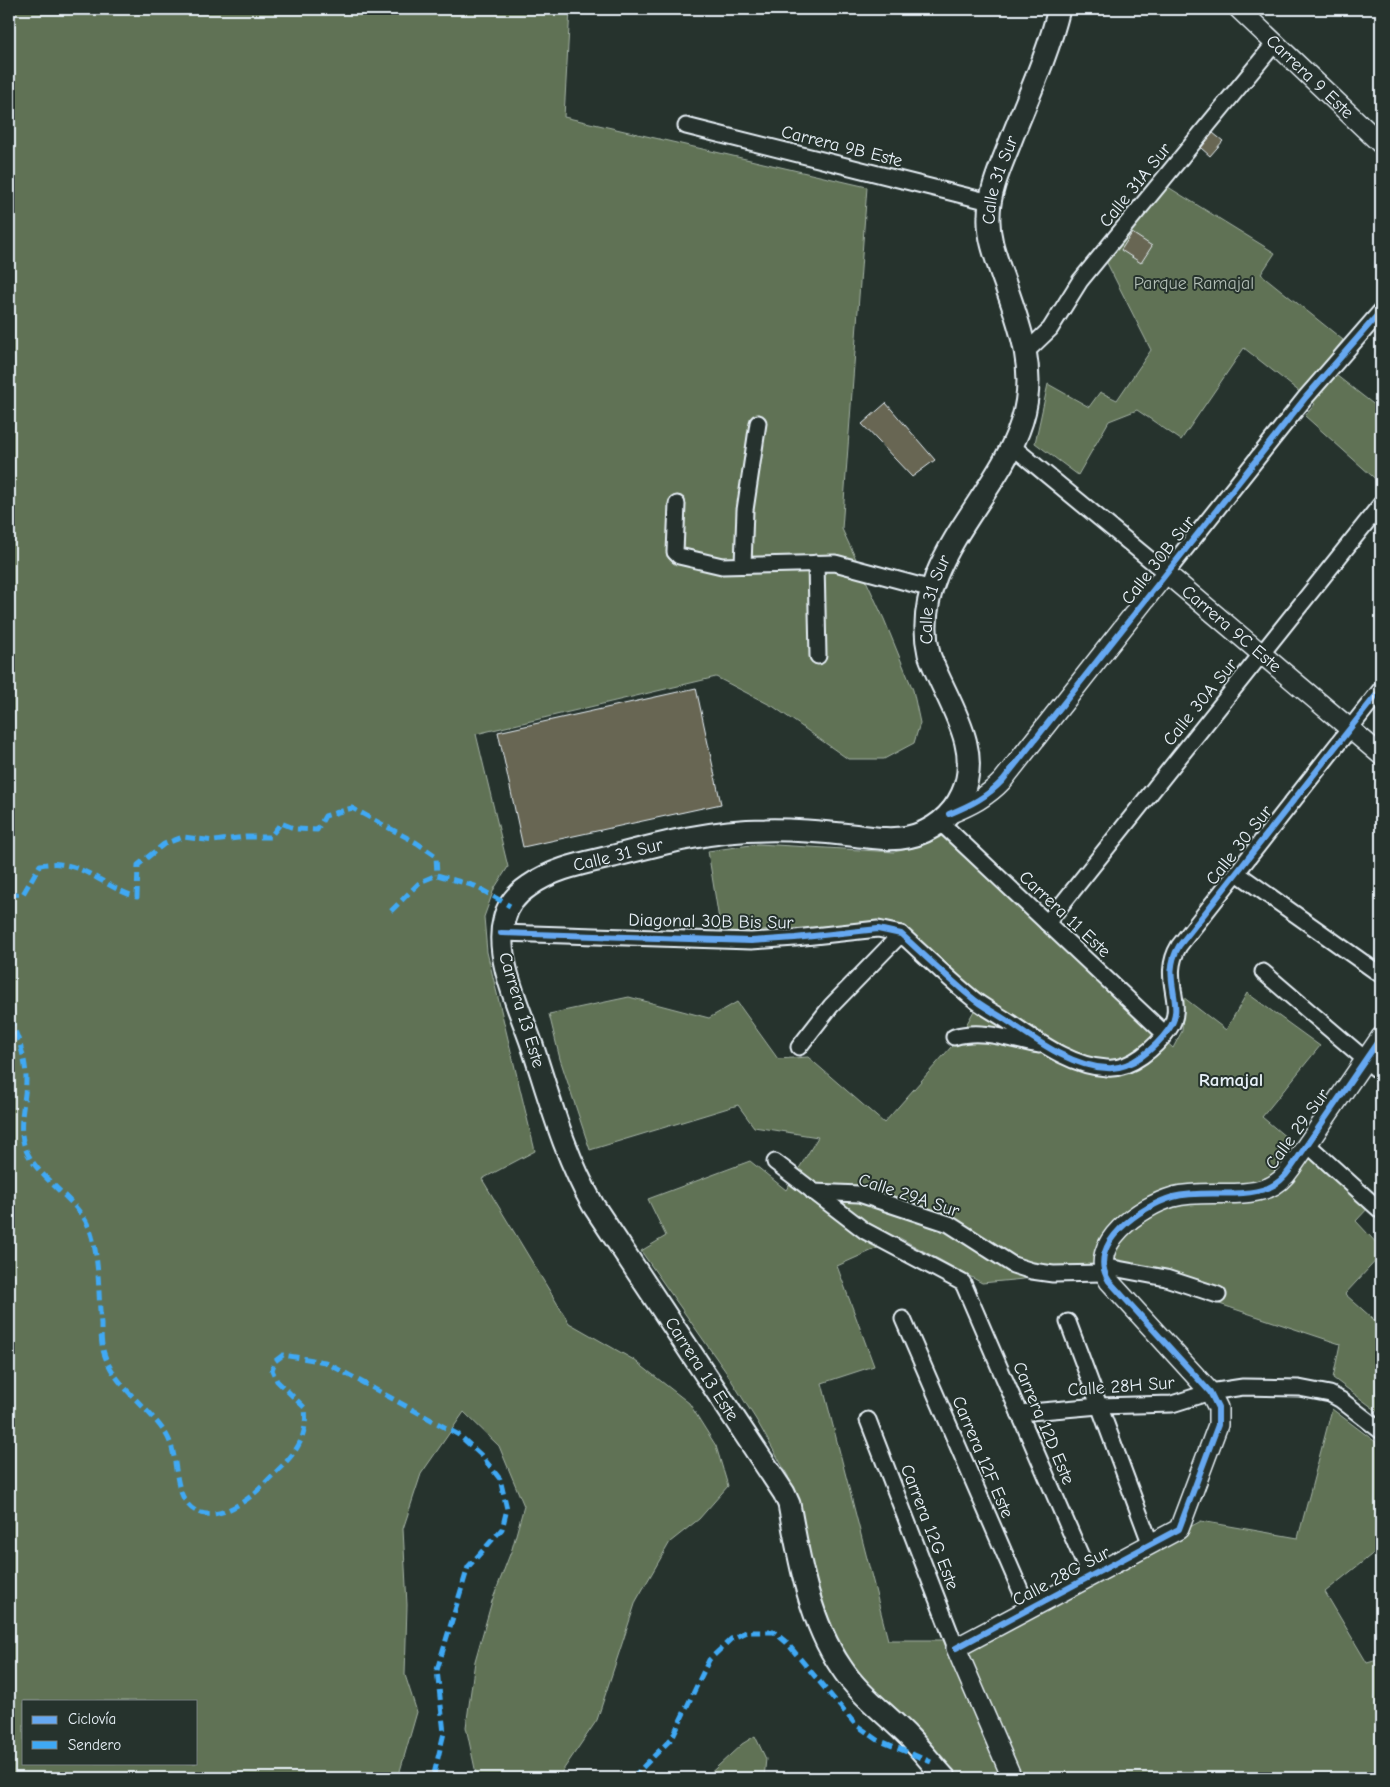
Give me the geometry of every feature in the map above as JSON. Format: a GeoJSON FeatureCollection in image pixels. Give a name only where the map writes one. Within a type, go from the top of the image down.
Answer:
{"type":"FeatureCollection","features":[{"type":"Feature","properties":{"kind":"main road","name":"Calle 31 Sur"},"geometry":{"type":"LineString","coordinates":[[502,933],[510,906],[519,894],[542,878],[572,866],[664,843],[730,832],[785,830],[894,839],[919,834],[944,818],[956,804],[966,783],[969,759],[964,736],[934,668],[925,639],[927,608],[944,558],[1012,446],[1021,422],[1028,390],[1026,351],[991,242],[990,202],[1054,10]]}},
{"type":"Feature","properties":{"kind":"main road","name":"Carrera 13 Este"},"geometry":{"type":"LineString","coordinates":[[502,933],[505,962],[557,1126],[576,1173],[593,1205],[784,1494],[789,1504],[811,1603],[826,1639],[841,1667],[852,1682],[910,1738],[945,1778]]}},
{"type":"Feature","properties":{"kind":"street","name":"Carrera 9 Este"},"geometry":{"type":"LineString","coordinates":[[1238,9],[1381,144]]}},
{"type":"Feature","properties":{"kind":"street","name":"Calle 31A Sur"},"geometry":{"type":"LineString","coordinates":[[1026,351],[1050,330],[1080,281],[1275,43]]}},
{"type":"Feature","properties":{"kind":"street","name":"Carrera 9B Este"},"geometry":{"type":"LineString","coordinates":[[686,126],[990,202]]}},
{"type":"Feature","properties":{"kind":"street","name":"Calle 30B Sur"},"geometry":{"type":"LineString","coordinates":[[944,818],[981,800],[1003,780],[1306,396],[1381,311]]}},
{"type":"Feature","properties":{"kind":"street"},"geometry":{"type":"LineString","coordinates":[[743,565],[745,510],[758,423]]}},
{"type":"Feature","properties":{"kind":"street","name":"Carrera 9C Este"},"geometry":{"type":"LineString","coordinates":[[1012,446],[1028,457],[1381,755]]}},
{"type":"Feature","properties":{"kind":"street"},"geometry":{"type":"LineString","coordinates":[[677,504],[675,552],[679,556],[722,566],[836,563],[932,589]]}},
{"type":"Feature","properties":{"kind":"street","name":"Calle 30A Sur"},"geometry":{"type":"LineString","coordinates":[[1047,923],[1381,504]]}},
{"type":"Feature","properties":{"kind":"street"},"geometry":{"type":"LineString","coordinates":[[816,563],[818,656]]}},
{"type":"Feature","properties":{"kind":"street","name":"Calle 30 Sur"},"geometry":{"type":"LineString","coordinates":[[1165,1034],[1174,1021],[1176,1012],[1170,979],[1173,955],[1381,689]]}},
{"type":"Feature","properties":{"kind":"street","name":"Carrera 11 Este"},"geometry":{"type":"LineString","coordinates":[[944,818],[1047,923],[1165,1034]]}},
{"type":"Feature","properties":{"kind":"street"},"geometry":{"type":"LineString","coordinates":[[1237,872],[1381,975]]}},
{"type":"Feature","properties":{"kind":"street","name":"Diagonal 30B Bis Sur"},"geometry":{"type":"LineString","coordinates":[[502,933],[751,940],[795,938],[878,929],[900,934]]}},
{"type":"Feature","properties":{"kind":"street"},"geometry":{"type":"LineString","coordinates":[[799,1046],[831,1006],[900,934],[972,998],[1048,1047],[1079,1061],[1114,1068],[1134,1061],[1165,1034]]}},
{"type":"Feature","properties":{"kind":"street"},"geometry":{"type":"LineString","coordinates":[[1263,972],[1381,1073]]}},
{"type":"Feature","properties":{"kind":"street"},"geometry":{"type":"LineString","coordinates":[[954,1037],[967,1033],[981,1034],[1048,1047]]}},
{"type":"Feature","properties":{"kind":"street","name":"Calle 29 Sur"},"geometry":{"type":"LineString","coordinates":[[1103,1269],[1104,1249],[1112,1236],[1147,1210],[1172,1198],[1247,1192],[1270,1187],[1284,1177],[1381,1037]]}},
{"type":"Feature","properties":{"kind":"street"},"geometry":{"type":"LineString","coordinates":[[1307,1144],[1381,1211]]}},
{"type":"Feature","properties":{"kind":"street"},"geometry":{"type":"LineString","coordinates":[[776,1162],[813,1192]]}},
{"type":"Feature","properties":{"kind":"street","name":"Calle 29A Sur"},"geometry":{"type":"LineString","coordinates":[[813,1192],[859,1194],[949,1224],[1013,1265],[1032,1271],[1053,1274],[1103,1269],[1166,1278],[1218,1295]]}},
{"type":"Feature","properties":{"kind":"street","name":"Carrera 12D Este"},"geometry":{"type":"LineString","coordinates":[[813,1192],[865,1231],[964,1283],[1090,1577]]}},
{"type":"Feature","properties":{"kind":"street"},"geometry":{"type":"LineString","coordinates":[[1103,1269],[1114,1288],[1210,1392]]}},
{"type":"Feature","properties":{"kind":"street","name":"Carrera 12F Este"},"geometry":{"type":"LineString","coordinates":[[903,1319],[1029,1610]]}},
{"type":"Feature","properties":{"kind":"street"},"geometry":{"type":"LineString","coordinates":[[1068,1322],[1151,1545]]}},
{"type":"Feature","properties":{"kind":"street","name":"Calle 28H Sur"},"geometry":{"type":"LineString","coordinates":[[1019,1413],[1099,1406],[1172,1404],[1210,1392],[1243,1388],[1299,1388],[1330,1394],[1341,1400],[1381,1431]]}},
{"type":"Feature","properties":{"kind":"street","name":"Calle 28G Sur"},"geometry":{"type":"LineString","coordinates":[[956,1648],[1179,1529],[1218,1425],[1218,1408],[1210,1392]]}},
{"type":"Feature","properties":{"kind":"street","name":"Carrera 12G Este"},"geometry":{"type":"LineString","coordinates":[[868,1420],[956,1648]]}},
{"type":"Feature","properties":{"kind":"street"},"geometry":{"type":"LineString","coordinates":[[956,1648],[1012,1778]]}},
{"type":"Feature","properties":{"kind":"green space"},"geometry":{"type":"Polygon","coordinates":[[[9,9],[570,9],[564,117],[867,187],[842,529],[884,619],[913,690],[920,723],[914,743],[884,759],[848,759],[774,707],[716,677],[476,734],[508,867],[494,889],[484,917],[487,952],[535,1151],[482,1179],[569,1323],[634,1360],[689,1403],[716,1446],[728,1486],[699,1519],[670,1542],[636,1601],[597,1720],[561,1773],[553,1778],[477,1778],[466,1727],[475,1661],[492,1601],[512,1549],[524,1506],[499,1446],[464,1412],[421,1474],[403,1529],[407,1605],[405,1675],[417,1712],[398,1778],[9,1778],[9,9]]]}},
{"type":"Feature","properties":{"kind":"green space","name":"Parque Ramajal"},"geometry":{"type":"Polygon","coordinates":[[[1168,187],[1275,253],[1261,274],[1343,340],[1323,365],[1381,410],[1381,484],[1305,416],[1315,404],[1244,348],[1181,440],[1137,410],[1109,421],[1078,475],[1035,443],[1048,384],[1089,407],[1100,392],[1117,400],[1151,350],[1105,259],[1168,187]]]}},
{"type":"Feature","properties":{"kind":"green space"},"geometry":{"type":"Polygon","coordinates":[[[941,836],[1173,1048],[1182,1031],[1183,997],[1226,1030],[1247,993],[1320,1046],[1262,1117],[1369,1207],[1356,1221],[1381,1248],[1381,1255],[1345,1294],[1381,1326],[1381,1414],[1333,1378],[1340,1344],[1117,1270],[982,1283],[900,1238],[837,1266],[874,1366],[822,1383],[888,1640],[983,1640],[1201,1521],[1298,1538],[1332,1409],[1381,1446],[1381,1547],[1325,1592],[1367,1663],[1381,1659],[1381,1778],[956,1778],[924,1738],[893,1710],[836,1650],[809,1575],[805,1529],[788,1476],[757,1421],[726,1372],[641,1251],[666,1236],[648,1199],[750,1161],[786,1190],[818,1137],[754,1127],[738,1105],[590,1150],[560,1059],[549,1014],[629,997],[709,1018],[737,1002],[778,1059],[808,1057],[884,1123],[959,1038],[981,998],[898,928],[870,922],[805,932],[721,932],[708,851],[758,844],[894,852],[917,847],[941,836]]]}},
{"type":"Feature","properties":{"kind":"green space"},"geometry":{"type":"Polygon","coordinates":[[[755,1736],[766,1759],[764,1778],[705,1778],[742,1744],[755,1736]]]}},
{"type":"Feature","properties":{"kind":"building"},"geometry":{"type":"Polygon","coordinates":[[[1213,133],[1223,141],[1210,156],[1201,148],[1213,133]]]}},
{"type":"Feature","properties":{"kind":"building"},"geometry":{"type":"Polygon","coordinates":[[[1132,233],[1152,246],[1141,263],[1121,250],[1132,233]]]}},
{"type":"Feature","properties":{"kind":"building"},"geometry":{"type":"Polygon","coordinates":[[[886,403],[935,460],[912,477],[862,424],[886,403]]]}},
{"type":"Feature","properties":{"kind":"building"},"geometry":{"type":"Polygon","coordinates":[[[696,688],[721,804],[523,847],[498,732],[696,688]]]}},
{"type":"Feature","properties":{"kind":"marked path"},"geometry":{"type":"LineString","coordinates":[[9,895],[23,894],[40,865],[55,864],[80,869],[127,894],[137,897],[138,865],[164,844],[183,837],[214,841],[245,837],[270,837],[281,823],[296,829],[317,830],[325,816],[352,808],[417,843],[436,856],[437,875]]}},
{"type":"Feature","properties":{"kind":"marked path"},"geometry":{"type":"LineString","coordinates":[[391,911],[420,882],[437,875],[475,886],[510,906]]}},
{"type":"Feature","properties":{"kind":"marked path"},"geometry":{"type":"LineString","coordinates":[[9,1018],[21,1047],[25,1063],[26,1088],[22,1133],[26,1150],[40,1171],[85,1219],[96,1253],[103,1350],[114,1374],[158,1423],[170,1441],[181,1492],[188,1505],[198,1512],[209,1514],[233,1508],[255,1492],[295,1451],[304,1432],[305,1408],[277,1381],[272,1370],[275,1361],[283,1355],[325,1362],[459,1435],[481,1455],[500,1479],[507,1509],[502,1529],[468,1567],[437,1670],[444,1733],[433,1778]]}},
{"type":"Feature","properties":{"kind":"marked path"},"geometry":{"type":"LineString","coordinates":[[632,1778],[672,1738],[709,1660],[731,1639],[746,1632],[774,1632],[786,1642],[855,1724],[878,1740],[931,1762]]}},
{"type":"Feature","properties":{"kind":"cycle path"},"geometry":{"type":"LineString","coordinates":[[949,814],[978,800],[1003,780],[1306,397],[1381,311]]}},
{"type":"Feature","properties":{"kind":"cycle path"},"geometry":{"type":"LineString","coordinates":[[501,933],[751,941],[878,929],[901,934],[975,1000],[1041,1043],[1080,1063],[1116,1068],[1142,1056],[1169,1029],[1174,1020],[1175,1010],[1172,969],[1179,946],[1381,689]]}},
{"type":"Feature","properties":{"kind":"cycle path"},"geometry":{"type":"LineString","coordinates":[[956,1648],[1179,1529],[1218,1425],[1218,1408],[1210,1392],[1109,1281],[1104,1267],[1105,1254],[1120,1228],[1160,1202],[1185,1195],[1233,1194],[1257,1191],[1268,1188],[1278,1182],[1289,1171],[1381,1037]]}},
{"type":"Feature","properties":{"kind":"district","name":"Ramajal"},"geometry":{"type":"Point","coordinates":[1231,1079]}}]}
